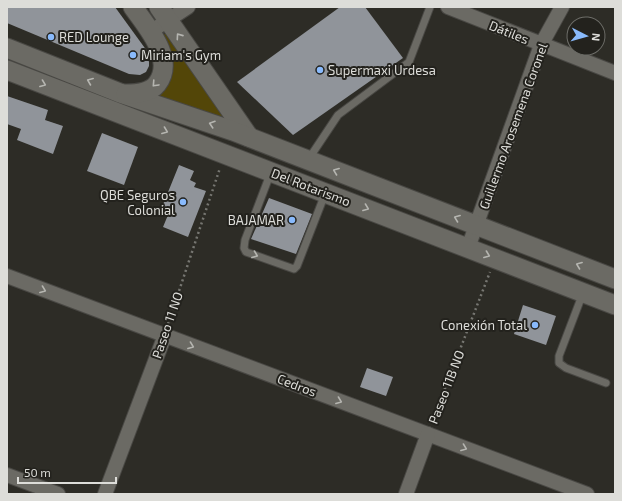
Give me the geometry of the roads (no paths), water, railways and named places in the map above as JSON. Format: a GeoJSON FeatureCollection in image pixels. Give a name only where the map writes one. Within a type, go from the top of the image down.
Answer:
{"type":"FeatureCollection","features":[{"type":"Feature","properties":{"kind":"main road"},"geometry":{"type":"LineString","coordinates":[[120,93],[139,94],[150,89],[159,82],[163,70],[163,59],[150,32],[133,7]]}},
{"type":"Feature","properties":{"kind":"main road"},"geometry":{"type":"LineString","coordinates":[[163,14],[249,137]]}},
{"type":"Feature","properties":{"kind":"main road","name":"Del Rotarismo"},"geometry":{"type":"LineString","coordinates":[[7,48],[120,93],[249,137],[615,279]]}},
{"type":"Feature","properties":{"kind":"main road","name":"Del Rotarismo"},"geometry":{"type":"LineString","coordinates":[[7,70],[615,305]]}},
{"type":"Feature","properties":{"kind":"street"},"geometry":{"type":"LineString","coordinates":[[150,32],[163,14],[188,7]]}},
{"type":"Feature","properties":{"kind":"street","name":"Dátiles"},"geometry":{"type":"LineString","coordinates":[[448,7],[615,73]]}},
{"type":"Feature","properties":{"kind":"street","name":"Guillermo Arosemena Coronel"},"geometry":{"type":"LineString","coordinates":[[468,248],[541,45],[562,7]]}},
{"type":"Feature","properties":{"kind":"street","name":"Cedros"},"geometry":{"type":"LineString","coordinates":[[7,276],[587,494]]}},
{"type":"Feature","properties":{"kind":"street","name":"Paseo 11 NO"},"geometry":{"type":"LineString","coordinates":[[105,494],[164,336]]}},
{"type":"Feature","properties":{"kind":"street","name":"Paseo 11B NO"},"geometry":{"type":"LineString","coordinates":[[406,494],[428,434]]}},
{"type":"Feature","properties":{"kind":"street"},"geometry":{"type":"LineString","coordinates":[[7,475],[58,494]]}},
{"type":"Feature","properties":{"kind":"lane"},"geometry":{"type":"LineString","coordinates":[[308,160],[338,115],[409,62],[430,7]]}},
{"type":"Feature","properties":{"kind":"lane"},"geometry":{"type":"LineString","coordinates":[[271,172],[245,240],[244,248],[246,252],[294,269],[297,266],[325,192]]}},
{"type":"Feature","properties":{"kind":"lane"},"geometry":{"type":"LineString","coordinates":[[583,292],[559,356],[560,363],[566,368],[606,383]]}},
{"type":"Feature","properties":{"kind":"place","name":"RED Lounge"},"geometry":{"type":"Point","coordinates":[51,37]}},
{"type":"Feature","properties":{"kind":"place","name":"Miriam's Gym"},"geometry":{"type":"Point","coordinates":[133,55]}},
{"type":"Feature","properties":{"kind":"place","name":"Supermaxi Urdesa"},"geometry":{"type":"Point","coordinates":[320,70]}},
{"type":"Feature","properties":{"kind":"place","name":"QBE Seguros Colonial"},"geometry":{"type":"Point","coordinates":[183,202]}},
{"type":"Feature","properties":{"kind":"place","name":"BAJAMAR"},"geometry":{"type":"Point","coordinates":[292,220]}},
{"type":"Feature","properties":{"kind":"place","name":"Conexión Total"},"geometry":{"type":"Point","coordinates":[535,325]}}]}
